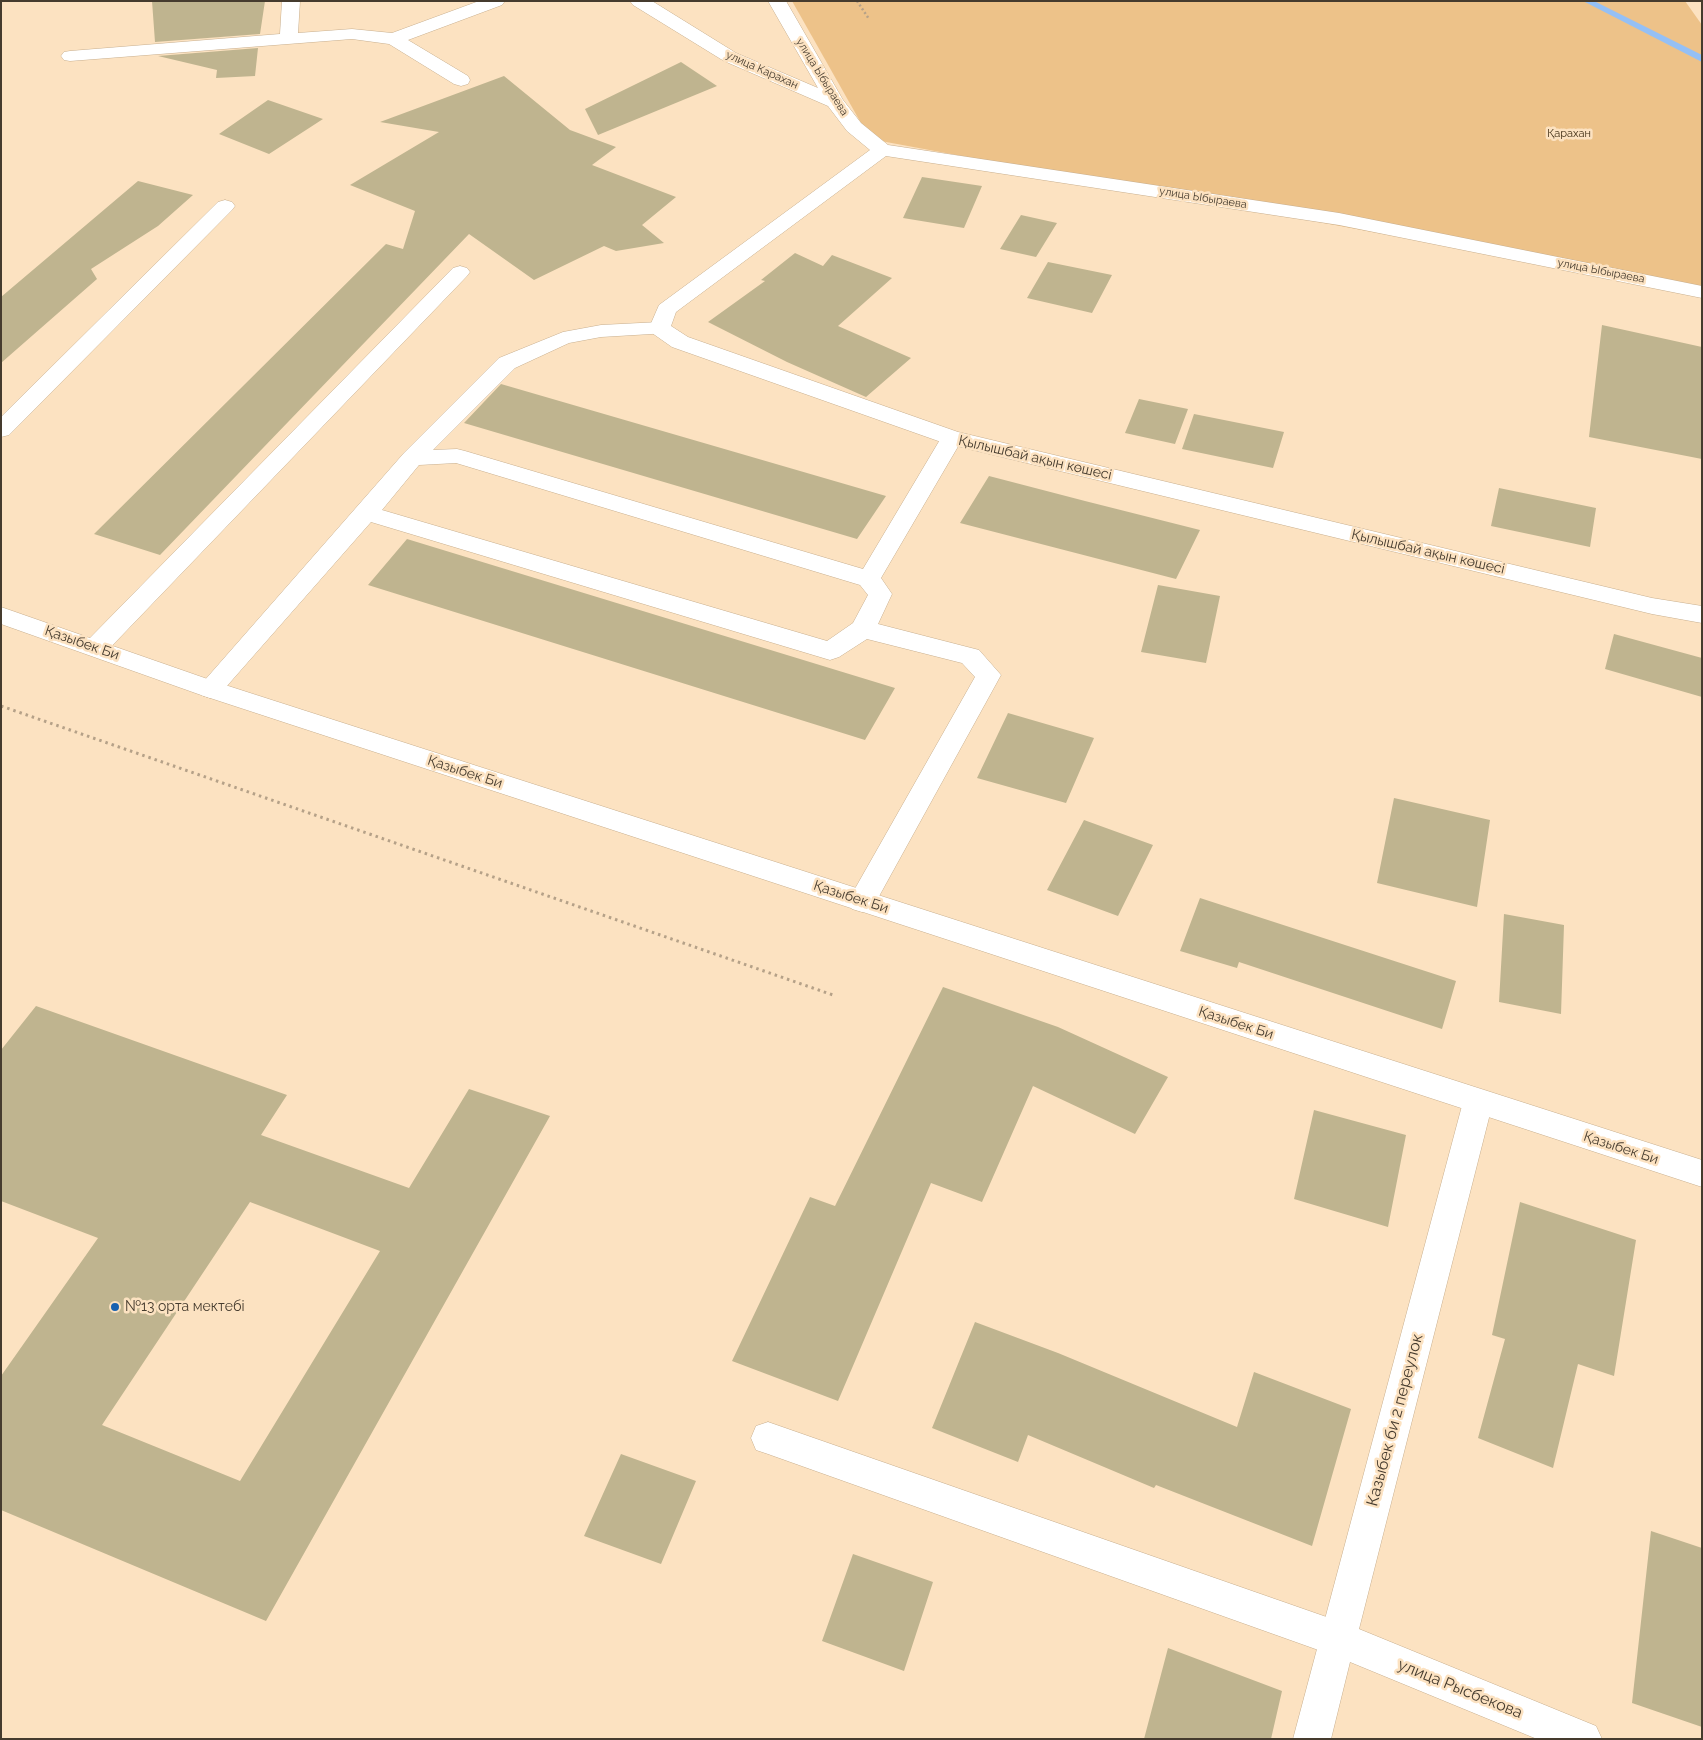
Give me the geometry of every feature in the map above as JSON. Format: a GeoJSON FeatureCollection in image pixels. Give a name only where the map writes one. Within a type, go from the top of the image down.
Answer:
{"type":"FeatureCollection","features":[{"type":"Feature","properties":{"kind":"street"},"geometry":{"type":"LineString","coordinates":[[289,39],[291,1]]}},
{"type":"Feature","properties":{"kind":"street"},"geometry":{"type":"LineString","coordinates":[[394,39],[496,1]]}},
{"type":"Feature","properties":{"kind":"street","name":"улица Карахан"},"geometry":{"type":"LineString","coordinates":[[639,1],[730,57],[835,102]]}},
{"type":"Feature","properties":{"kind":"street","name":"улица Ыбыраева"},"geometry":{"type":"LineString","coordinates":[[777,1],[835,102],[854,126],[882,150],[1339,219],[1702,292]]}},
{"type":"Feature","properties":{"kind":"street"},"geometry":{"type":"LineString","coordinates":[[70,56],[352,34],[394,39],[461,80]]}},
{"type":"Feature","properties":{"kind":"street"},"geometry":{"type":"LineString","coordinates":[[210,689],[366,513],[412,458],[507,363],[563,338],[601,331],[660,328],[666,309],[882,150]]}},
{"type":"Feature","properties":{"kind":"street"},"geometry":{"type":"LineString","coordinates":[[1,430],[225,206]]}},
{"type":"Feature","properties":{"kind":"street"},"geometry":{"type":"LineString","coordinates":[[96,647],[460,272]]}},
{"type":"Feature","properties":{"kind":"street","name":"Қылышбай ақын көшесі"},"geometry":{"type":"LineString","coordinates":[[660,328],[680,342],[952,438],[1642,604],[1702,615]]}},
{"type":"Feature","properties":{"kind":"street"},"geometry":{"type":"LineString","coordinates":[[869,579],[952,438]]}},
{"type":"Feature","properties":{"kind":"street"},"geometry":{"type":"LineString","coordinates":[[366,513],[830,651],[863,630],[880,594],[869,579],[457,456],[412,458]]}},
{"type":"Feature","properties":{"kind":"street","name":"Қазыбек Би"},"geometry":{"type":"LineString","coordinates":[[1,615],[96,647],[210,689],[1702,1174]]}},
{"type":"Feature","properties":{"kind":"street"},"geometry":{"type":"LineString","coordinates":[[862,901],[988,675],[970,656],[863,630]]}},
{"type":"Feature","properties":{"kind":"street","name":"Казыбек би 2 переулок"},"geometry":{"type":"LineString","coordinates":[[1312,1739],[1478,1102]]}},
{"type":"Feature","properties":{"kind":"street","name":"улица Рысбекова"},"geometry":{"type":"LineString","coordinates":[[768,1438],[1338,1639],[1583,1739]]}},
{"type":"Feature","properties":{"kind":"path"},"geometry":{"type":"LineString","coordinates":[[857,1],[869,18]]}},
{"type":"Feature","properties":{"kind":"path"},"geometry":{"type":"LineString","coordinates":[[1,706],[833,995]]}},
{"type":"Feature","properties":{"kind":"green space","name":"Қарахан"},"geometry":{"type":"Polygon","coordinates":[[[792,1],[1685,1],[1702,25],[1702,293],[870,139],[792,1]]]}},
{"type":"Feature","properties":{"kind":"building"},"geometry":{"type":"Polygon","coordinates":[[[152,1],[265,1],[260,34],[155,42],[152,1]]]}},
{"type":"Feature","properties":{"kind":"building"},"geometry":{"type":"Polygon","coordinates":[[[258,48],[255,76],[216,78],[217,70],[158,56],[258,48]]]}},
{"type":"Feature","properties":{"kind":"building"},"geometry":{"type":"Polygon","coordinates":[[[681,62],[717,86],[598,135],[585,109],[681,62]]]}},
{"type":"Feature","properties":{"kind":"building"},"geometry":{"type":"Polygon","coordinates":[[[504,76],[570,130],[616,147],[592,165],[676,197],[642,225],[664,243],[616,251],[604,246],[534,280],[469,234],[160,555],[94,534],[386,244],[403,249],[415,211],[350,185],[439,132],[380,122],[504,76]]]}},
{"type":"Feature","properties":{"kind":"building"},"geometry":{"type":"Polygon","coordinates":[[[268,100],[323,119],[269,154],[219,134],[268,100]]]}},
{"type":"Feature","properties":{"kind":"building"},"geometry":{"type":"Polygon","coordinates":[[[922,177],[982,186],[964,228],[903,218],[922,177]]]}},
{"type":"Feature","properties":{"kind":"building"},"geometry":{"type":"Polygon","coordinates":[[[138,181],[193,195],[158,226],[91,269],[97,279],[1,363],[1,297],[138,181]]]}},
{"type":"Feature","properties":{"kind":"building"},"geometry":{"type":"Polygon","coordinates":[[[1021,215],[1057,223],[1036,257],[1000,249],[1021,215]]]}},
{"type":"Feature","properties":{"kind":"building"},"geometry":{"type":"Polygon","coordinates":[[[795,253],[823,266],[832,255],[892,278],[838,326],[911,358],[866,397],[787,362],[708,322],[765,281],[761,280],[795,253]]]}},
{"type":"Feature","properties":{"kind":"building"},"geometry":{"type":"Polygon","coordinates":[[[1048,262],[1112,275],[1092,313],[1027,298],[1048,262]]]}},
{"type":"Feature","properties":{"kind":"building"},"geometry":{"type":"Polygon","coordinates":[[[1602,325],[1702,347],[1702,459],[1589,437],[1602,325]]]}},
{"type":"Feature","properties":{"kind":"building"},"geometry":{"type":"Polygon","coordinates":[[[501,384],[886,496],[857,539],[464,423],[501,384]]]}},
{"type":"Feature","properties":{"kind":"building"},"geometry":{"type":"Polygon","coordinates":[[[1139,399],[1188,409],[1175,444],[1125,433],[1139,399]]]}},
{"type":"Feature","properties":{"kind":"building"},"geometry":{"type":"Polygon","coordinates":[[[1194,414],[1284,432],[1273,468],[1182,449],[1194,414]]]}},
{"type":"Feature","properties":{"kind":"building"},"geometry":{"type":"Polygon","coordinates":[[[989,476],[1200,530],[1176,579],[960,523],[989,476]]]}},
{"type":"Feature","properties":{"kind":"building"},"geometry":{"type":"Polygon","coordinates":[[[1499,488],[1596,508],[1590,547],[1491,526],[1499,488]]]}},
{"type":"Feature","properties":{"kind":"building"},"geometry":{"type":"Polygon","coordinates":[[[407,539],[895,688],[865,740],[368,585],[407,539]]]}},
{"type":"Feature","properties":{"kind":"building"},"geometry":{"type":"Polygon","coordinates":[[[1158,585],[1220,596],[1206,663],[1141,652],[1158,585]]]}},
{"type":"Feature","properties":{"kind":"building"},"geometry":{"type":"Polygon","coordinates":[[[1614,634],[1702,658],[1702,697],[1605,669],[1614,634]]]}},
{"type":"Feature","properties":{"kind":"building"},"geometry":{"type":"Polygon","coordinates":[[[1008,713],[1094,738],[1066,803],[977,778],[1008,713]]]}},
{"type":"Feature","properties":{"kind":"building"},"geometry":{"type":"Polygon","coordinates":[[[1394,798],[1490,820],[1477,907],[1377,883],[1394,798]]]}},
{"type":"Feature","properties":{"kind":"building"},"geometry":{"type":"Polygon","coordinates":[[[1084,820],[1153,845],[1118,916],[1047,890],[1084,820]]]}},
{"type":"Feature","properties":{"kind":"building"},"geometry":{"type":"Polygon","coordinates":[[[1200,898],[1456,981],[1442,1029],[1239,962],[1237,968],[1180,951],[1200,898]]]}},
{"type":"Feature","properties":{"kind":"building"},"geometry":{"type":"Polygon","coordinates":[[[1504,914],[1564,925],[1561,1014],[1499,1002],[1504,914]]]}},
{"type":"Feature","properties":{"kind":"building"},"geometry":{"type":"Polygon","coordinates":[[[943,987],[1058,1027],[1168,1077],[1135,1134],[1033,1086],[982,1202],[931,1183],[838,1401],[732,1361],[810,1197],[835,1206],[943,987]]]}},
{"type":"Feature","properties":{"kind":"building","name":"№13 орта мектебі"},"geometry":{"type":"Polygon","coordinates":[[[36,1006],[287,1095],[261,1135],[409,1188],[469,1089],[550,1116],[266,1621],[1,1510],[1,1376],[98,1238],[1,1201],[1,1050],[36,1006]],[[250,1202],[102,1425],[240,1481],[380,1251],[250,1202]]]}},
{"type":"Feature","properties":{"kind":"building"},"geometry":{"type":"Polygon","coordinates":[[[1314,1110],[1406,1135],[1388,1227],[1294,1199],[1314,1110]]]}},
{"type":"Feature","properties":{"kind":"building"},"geometry":{"type":"Polygon","coordinates":[[[1520,1202],[1636,1240],[1614,1376],[1578,1364],[1553,1468],[1478,1438],[1505,1339],[1492,1335],[1520,1202]]]}},
{"type":"Feature","properties":{"kind":"building"},"geometry":{"type":"Polygon","coordinates":[[[975,1322],[1058,1353],[1237,1427],[1254,1372],[1351,1409],[1312,1546],[1156,1485],[1154,1488],[1028,1435],[1018,1462],[932,1428],[975,1322]]]}},
{"type":"Feature","properties":{"kind":"building"},"geometry":{"type":"Polygon","coordinates":[[[621,1454],[696,1481],[661,1564],[584,1536],[621,1454]]]}},
{"type":"Feature","properties":{"kind":"building"},"geometry":{"type":"Polygon","coordinates":[[[1651,1531],[1702,1548],[1702,1727],[1632,1703],[1651,1531]]]}},
{"type":"Feature","properties":{"kind":"building"},"geometry":{"type":"Polygon","coordinates":[[[853,1554],[933,1582],[904,1671],[822,1641],[853,1554]]]}},
{"type":"Feature","properties":{"kind":"building"},"geometry":{"type":"Polygon","coordinates":[[[1168,1648],[1282,1691],[1271,1739],[1144,1739],[1168,1648]]]}},
{"type":"Feature","properties":{"kind":"waterway"},"geometry":{"type":"LineString","coordinates":[[1587,1],[1702,59]]}},
{"type":"Feature","properties":{"kind":"place","name":"№13 орта мектебі"},"geometry":{"type":"Point","coordinates":[115,1307]}}]}
